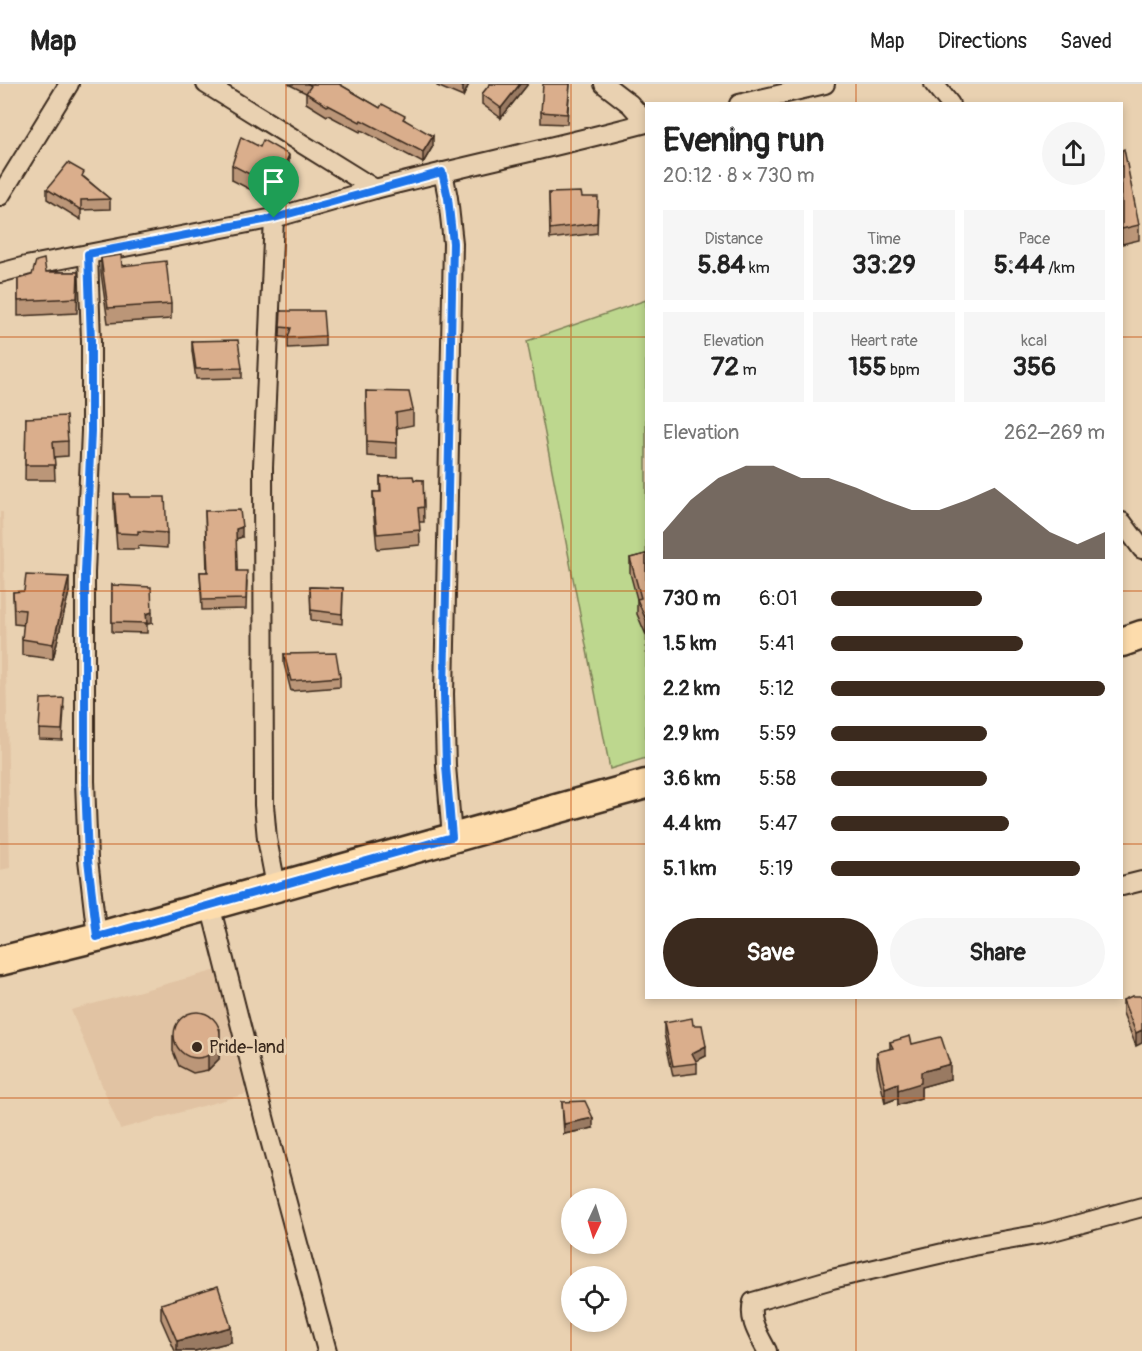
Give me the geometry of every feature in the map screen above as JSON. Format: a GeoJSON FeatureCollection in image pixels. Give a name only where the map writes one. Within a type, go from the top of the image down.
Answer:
{"type":"FeatureCollection","features":[{"type":"Feature","properties":{"kind":"main road"},"geometry":{"type":"LineString","coordinates":[[1123,642],[1142,636]]}},
{"type":"Feature","properties":{"kind":"main road"},"geometry":{"type":"LineString","coordinates":[[0,961],[97,937],[452,837],[645,786]]}},
{"type":"Feature","properties":{"kind":"street"},"geometry":{"type":"LineString","coordinates":[[0,196],[69,84]]}},
{"type":"Feature","properties":{"kind":"street"},"geometry":{"type":"LineString","coordinates":[[206,84],[375,189]]}},
{"type":"Feature","properties":{"kind":"street"},"geometry":{"type":"LineString","coordinates":[[604,84],[630,104],[645,122]]}},
{"type":"Feature","properties":{"kind":"street"},"geometry":{"type":"LineString","coordinates":[[748,102],[825,84]]}},
{"type":"Feature","properties":{"kind":"street"},"geometry":{"type":"LineString","coordinates":[[934,84],[948,102]]}},
{"type":"Feature","properties":{"kind":"street"},"geometry":{"type":"LineString","coordinates":[[0,273],[274,218],[375,189],[553,148],[645,123]]}},
{"type":"Feature","properties":{"kind":"street"},"geometry":{"type":"LineString","coordinates":[[442,172],[448,198],[453,243],[444,694],[446,766],[452,837]]}},
{"type":"Feature","properties":{"kind":"street"},"geometry":{"type":"LineString","coordinates":[[274,218],[264,467],[263,573],[264,805],[267,839],[276,886]]}},
{"type":"Feature","properties":{"kind":"street"},"geometry":{"type":"LineString","coordinates":[[88,254],[91,420],[85,573],[85,759],[88,860],[97,937]]}},
{"type":"Feature","properties":{"kind":"street"},"geometry":{"type":"LineString","coordinates":[[1123,523],[1142,549]]}},
{"type":"Feature","properties":{"kind":"street"},"geometry":{"type":"LineString","coordinates":[[1123,886],[1142,881]]}},
{"type":"Feature","properties":{"kind":"street"},"geometry":{"type":"LineString","coordinates":[[210,905],[327,1351]]}},
{"type":"Feature","properties":{"kind":"street"},"geometry":{"type":"LineString","coordinates":[[767,1351],[754,1326],[751,1310],[753,1302],[832,1279],[973,1246],[1042,1234],[1142,1208]]}},
{"type":"Feature","properties":{"kind":"shaded area"},"geometry":{"type":"Polygon","coordinates":[[[0,512],[3,512],[10,868],[0,870],[0,512]]]}},
{"type":"Feature","properties":{"kind":"shaded area"},"geometry":{"type":"Polygon","coordinates":[[[217,970],[246,1094],[120,1129],[71,1010],[217,970]]]}},
{"type":"Feature","properties":{"kind":"green space"},"geometry":{"type":"Polygon","coordinates":[[[645,300],[645,758],[610,769],[527,341],[645,300]]]}},
{"type":"Feature","properties":{"kind":"building"},"geometry":{"type":"Polygon","coordinates":[[[308,84],[339,84],[380,108],[382,104],[405,116],[403,119],[433,136],[423,152],[361,120],[360,122],[327,106],[306,93],[311,86],[308,84]]]}},
{"type":"Feature","properties":{"kind":"building"},"geometry":{"type":"Polygon","coordinates":[[[490,84],[520,84],[501,108],[482,94],[490,84]]]}},
{"type":"Feature","properties":{"kind":"building"},"geometry":{"type":"Polygon","coordinates":[[[543,84],[570,84],[567,114],[541,112],[543,84]]]}},
{"type":"Feature","properties":{"kind":"building"},"geometry":{"type":"Polygon","coordinates":[[[241,137],[260,147],[263,140],[289,155],[285,164],[289,169],[282,181],[279,179],[276,188],[232,165],[241,137]]]}},
{"type":"Feature","properties":{"kind":"building"},"geometry":{"type":"Polygon","coordinates":[[[1123,150],[1139,225],[1123,229],[1123,150]]]}},
{"type":"Feature","properties":{"kind":"building"},"geometry":{"type":"Polygon","coordinates":[[[68,163],[84,172],[82,176],[110,199],[81,200],[81,210],[47,189],[68,163]]]}},
{"type":"Feature","properties":{"kind":"building"},"geometry":{"type":"Polygon","coordinates":[[[581,192],[582,197],[598,197],[597,223],[550,229],[549,193],[581,192]]]}},
{"type":"Feature","properties":{"kind":"building"},"geometry":{"type":"Polygon","coordinates":[[[121,255],[122,266],[166,261],[171,304],[108,308],[101,258],[121,255]]]}},
{"type":"Feature","properties":{"kind":"building"},"geometry":{"type":"Polygon","coordinates":[[[44,259],[46,272],[78,272],[77,298],[18,301],[18,279],[32,275],[36,261],[44,259]]]}},
{"type":"Feature","properties":{"kind":"building"},"geometry":{"type":"Polygon","coordinates":[[[281,311],[323,311],[325,336],[288,338],[291,328],[280,327],[281,311]]]}},
{"type":"Feature","properties":{"kind":"building"},"geometry":{"type":"Polygon","coordinates":[[[238,340],[242,368],[196,369],[192,341],[238,340]]]}},
{"type":"Feature","properties":{"kind":"building"},"geometry":{"type":"Polygon","coordinates":[[[366,391],[409,392],[413,410],[396,413],[397,443],[367,441],[366,391]]]}},
{"type":"Feature","properties":{"kind":"building"},"geometry":{"type":"Polygon","coordinates":[[[66,416],[68,441],[53,442],[55,465],[25,465],[26,418],[66,416]]]}},
{"type":"Feature","properties":{"kind":"building"},"geometry":{"type":"Polygon","coordinates":[[[413,476],[414,480],[423,480],[424,507],[418,508],[420,530],[377,534],[373,492],[381,492],[380,477],[413,476]]]}},
{"type":"Feature","properties":{"kind":"building"},"geometry":{"type":"Polygon","coordinates":[[[114,494],[129,494],[130,497],[165,497],[167,533],[138,531],[138,534],[117,533],[114,494]]]}},
{"type":"Feature","properties":{"kind":"building"},"geometry":{"type":"Polygon","coordinates":[[[240,510],[242,527],[236,529],[237,571],[247,571],[246,599],[202,600],[200,572],[208,572],[205,511],[240,510]]]}},
{"type":"Feature","properties":{"kind":"building"},"geometry":{"type":"Polygon","coordinates":[[[645,554],[645,618],[637,599],[641,598],[630,558],[645,554]]]}},
{"type":"Feature","properties":{"kind":"building"},"geometry":{"type":"Polygon","coordinates":[[[26,575],[69,577],[53,644],[22,639],[25,610],[14,609],[13,592],[24,591],[26,575]]]}},
{"type":"Feature","properties":{"kind":"building"},"geometry":{"type":"Polygon","coordinates":[[[112,585],[151,587],[152,612],[146,614],[147,623],[112,622],[112,585]]]}},
{"type":"Feature","properties":{"kind":"building"},"geometry":{"type":"Polygon","coordinates":[[[310,587],[343,588],[342,614],[311,610],[310,587]]]}},
{"type":"Feature","properties":{"kind":"building"},"geometry":{"type":"Polygon","coordinates":[[[336,653],[340,677],[291,681],[284,654],[336,653]]]}},
{"type":"Feature","properties":{"kind":"building"},"geometry":{"type":"Polygon","coordinates":[[[64,698],[62,730],[39,729],[41,699],[64,698]]]}},
{"type":"Feature","properties":{"kind":"building"},"geometry":{"type":"Polygon","coordinates":[[[1132,996],[1142,996],[1142,1030],[1136,1033],[1123,1000],[1132,996]]]}},
{"type":"Feature","properties":{"kind":"building"},"geometry":{"type":"Polygon","coordinates":[[[197,1012],[213,1019],[220,1035],[213,1051],[197,1058],[181,1051],[174,1035],[181,1019],[197,1012]]]}},
{"type":"Feature","properties":{"kind":"building"},"geometry":{"type":"Polygon","coordinates":[[[692,1018],[693,1025],[702,1025],[706,1046],[692,1053],[697,1063],[673,1066],[664,1023],[692,1018]]]}},
{"type":"Feature","properties":{"kind":"building"},"geometry":{"type":"Polygon","coordinates":[[[910,1036],[912,1044],[941,1037],[950,1064],[921,1072],[921,1083],[898,1090],[898,1083],[885,1088],[877,1052],[893,1048],[890,1042],[910,1036]]]}},
{"type":"Feature","properties":{"kind":"building"},"geometry":{"type":"Polygon","coordinates":[[[585,1101],[593,1118],[564,1124],[562,1102],[585,1101]]]}},
{"type":"Feature","properties":{"kind":"building"},"geometry":{"type":"Polygon","coordinates":[[[218,1286],[231,1327],[177,1341],[161,1304],[218,1286]]]}},
{"type":"Feature","properties":{"kind":"place","name":"Pride-land"},"geometry":{"type":"Point","coordinates":[197,1047]}},
{"type":"Feature","properties":{"kind":"route"},"geometry":{"type":"LineString","coordinates":[[442,172],[448,198],[453,243],[444,694],[446,766],[452,837],[97,937],[88,860],[85,781],[85,573],[91,431],[88,254],[274,218],[442,172]]}}]}
